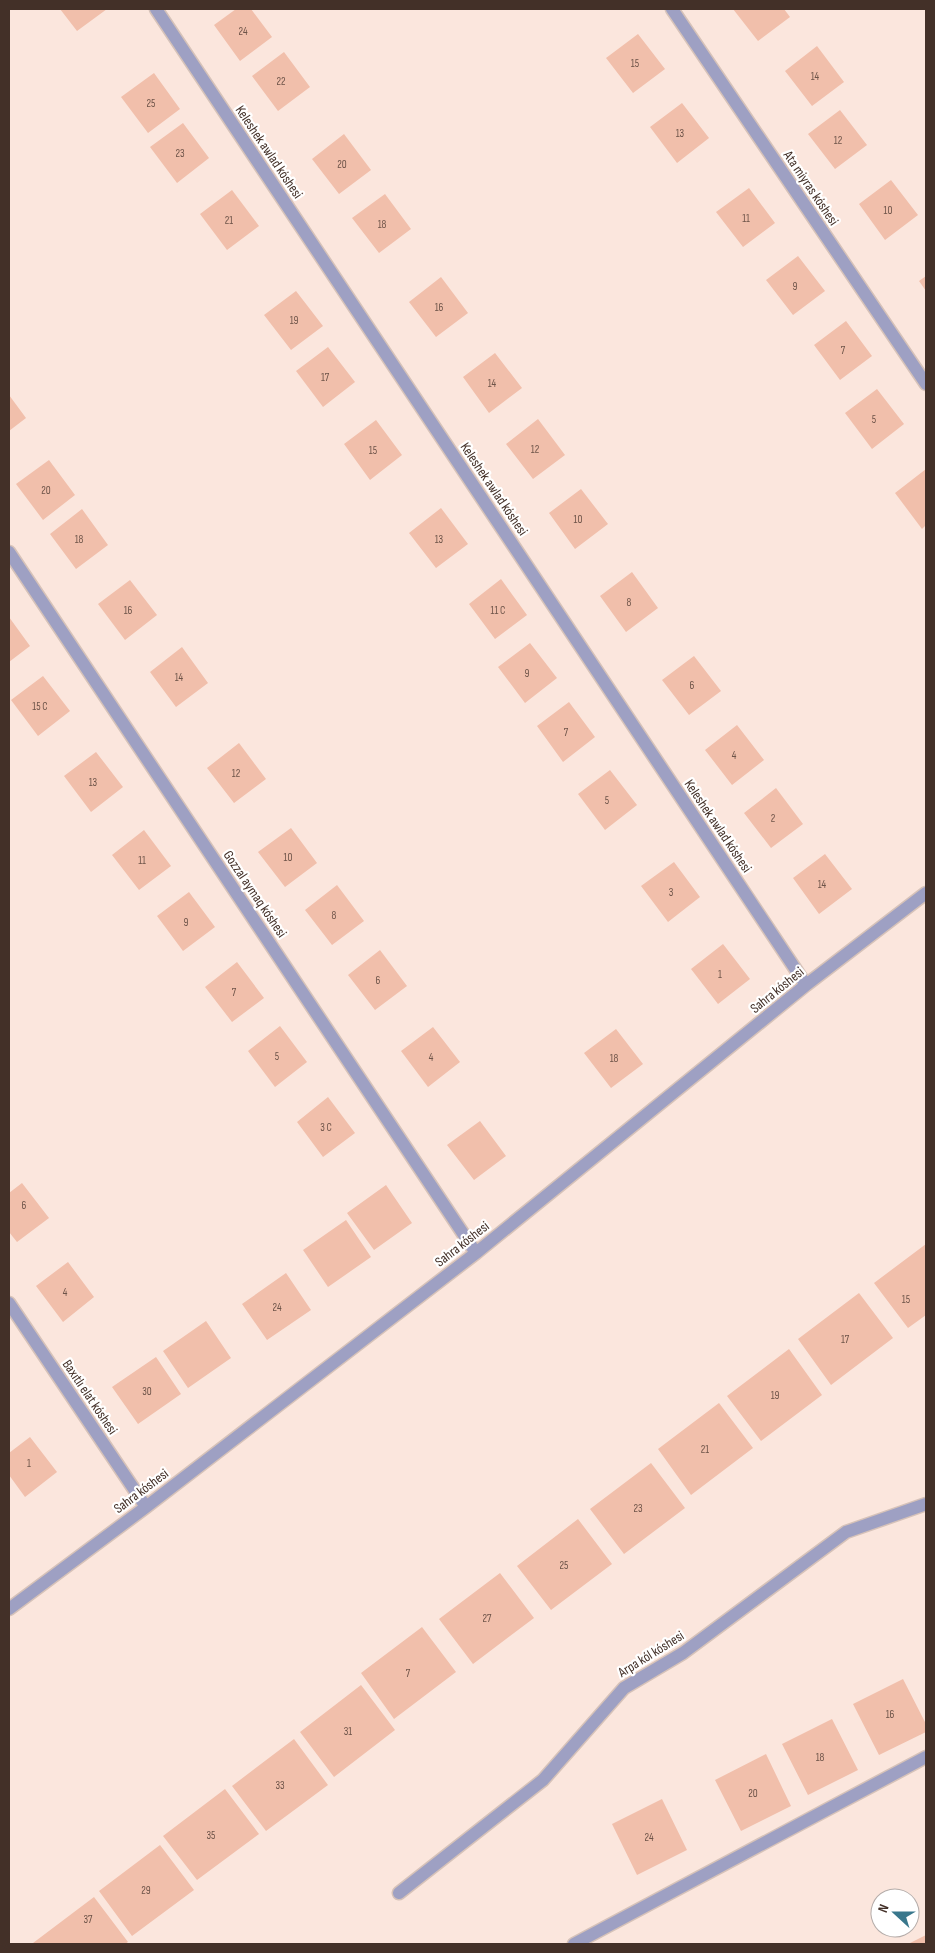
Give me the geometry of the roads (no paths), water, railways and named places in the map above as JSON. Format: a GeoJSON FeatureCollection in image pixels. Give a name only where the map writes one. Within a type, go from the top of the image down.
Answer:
{"type":"FeatureCollection","features":[{"type":"Feature","properties":{"kind":"street","name":"Keleshek awlad kóshesi"},"geometry":{"type":"LineString","coordinates":[[156,9],[806,985]]}},
{"type":"Feature","properties":{"kind":"street","name":"Ata miyras kóshesi"},"geometry":{"type":"LineString","coordinates":[[672,9],[926,384]]}},
{"type":"Feature","properties":{"kind":"street","name":"Gozzal aymaq kóshesi"},"geometry":{"type":"LineString","coordinates":[[9,552],[476,1253]]}},
{"type":"Feature","properties":{"kind":"street","name":"Sahra kóshesi"},"geometry":{"type":"LineString","coordinates":[[9,1609],[146,1507],[476,1253],[806,985],[926,893]]}},
{"type":"Feature","properties":{"kind":"street","name":"Baxıtlı elat kóshesi"},"geometry":{"type":"LineString","coordinates":[[9,1303],[146,1507]]}},
{"type":"Feature","properties":{"kind":"street","name":"Arpa kól kóshesi"},"geometry":{"type":"LineString","coordinates":[[399,1893],[543,1780],[624,1688],[683,1653],[846,1532],[926,1504]]}},
{"type":"Feature","properties":{"kind":"street"},"geometry":{"type":"LineString","coordinates":[[574,1944],[926,1756]]}}]}
